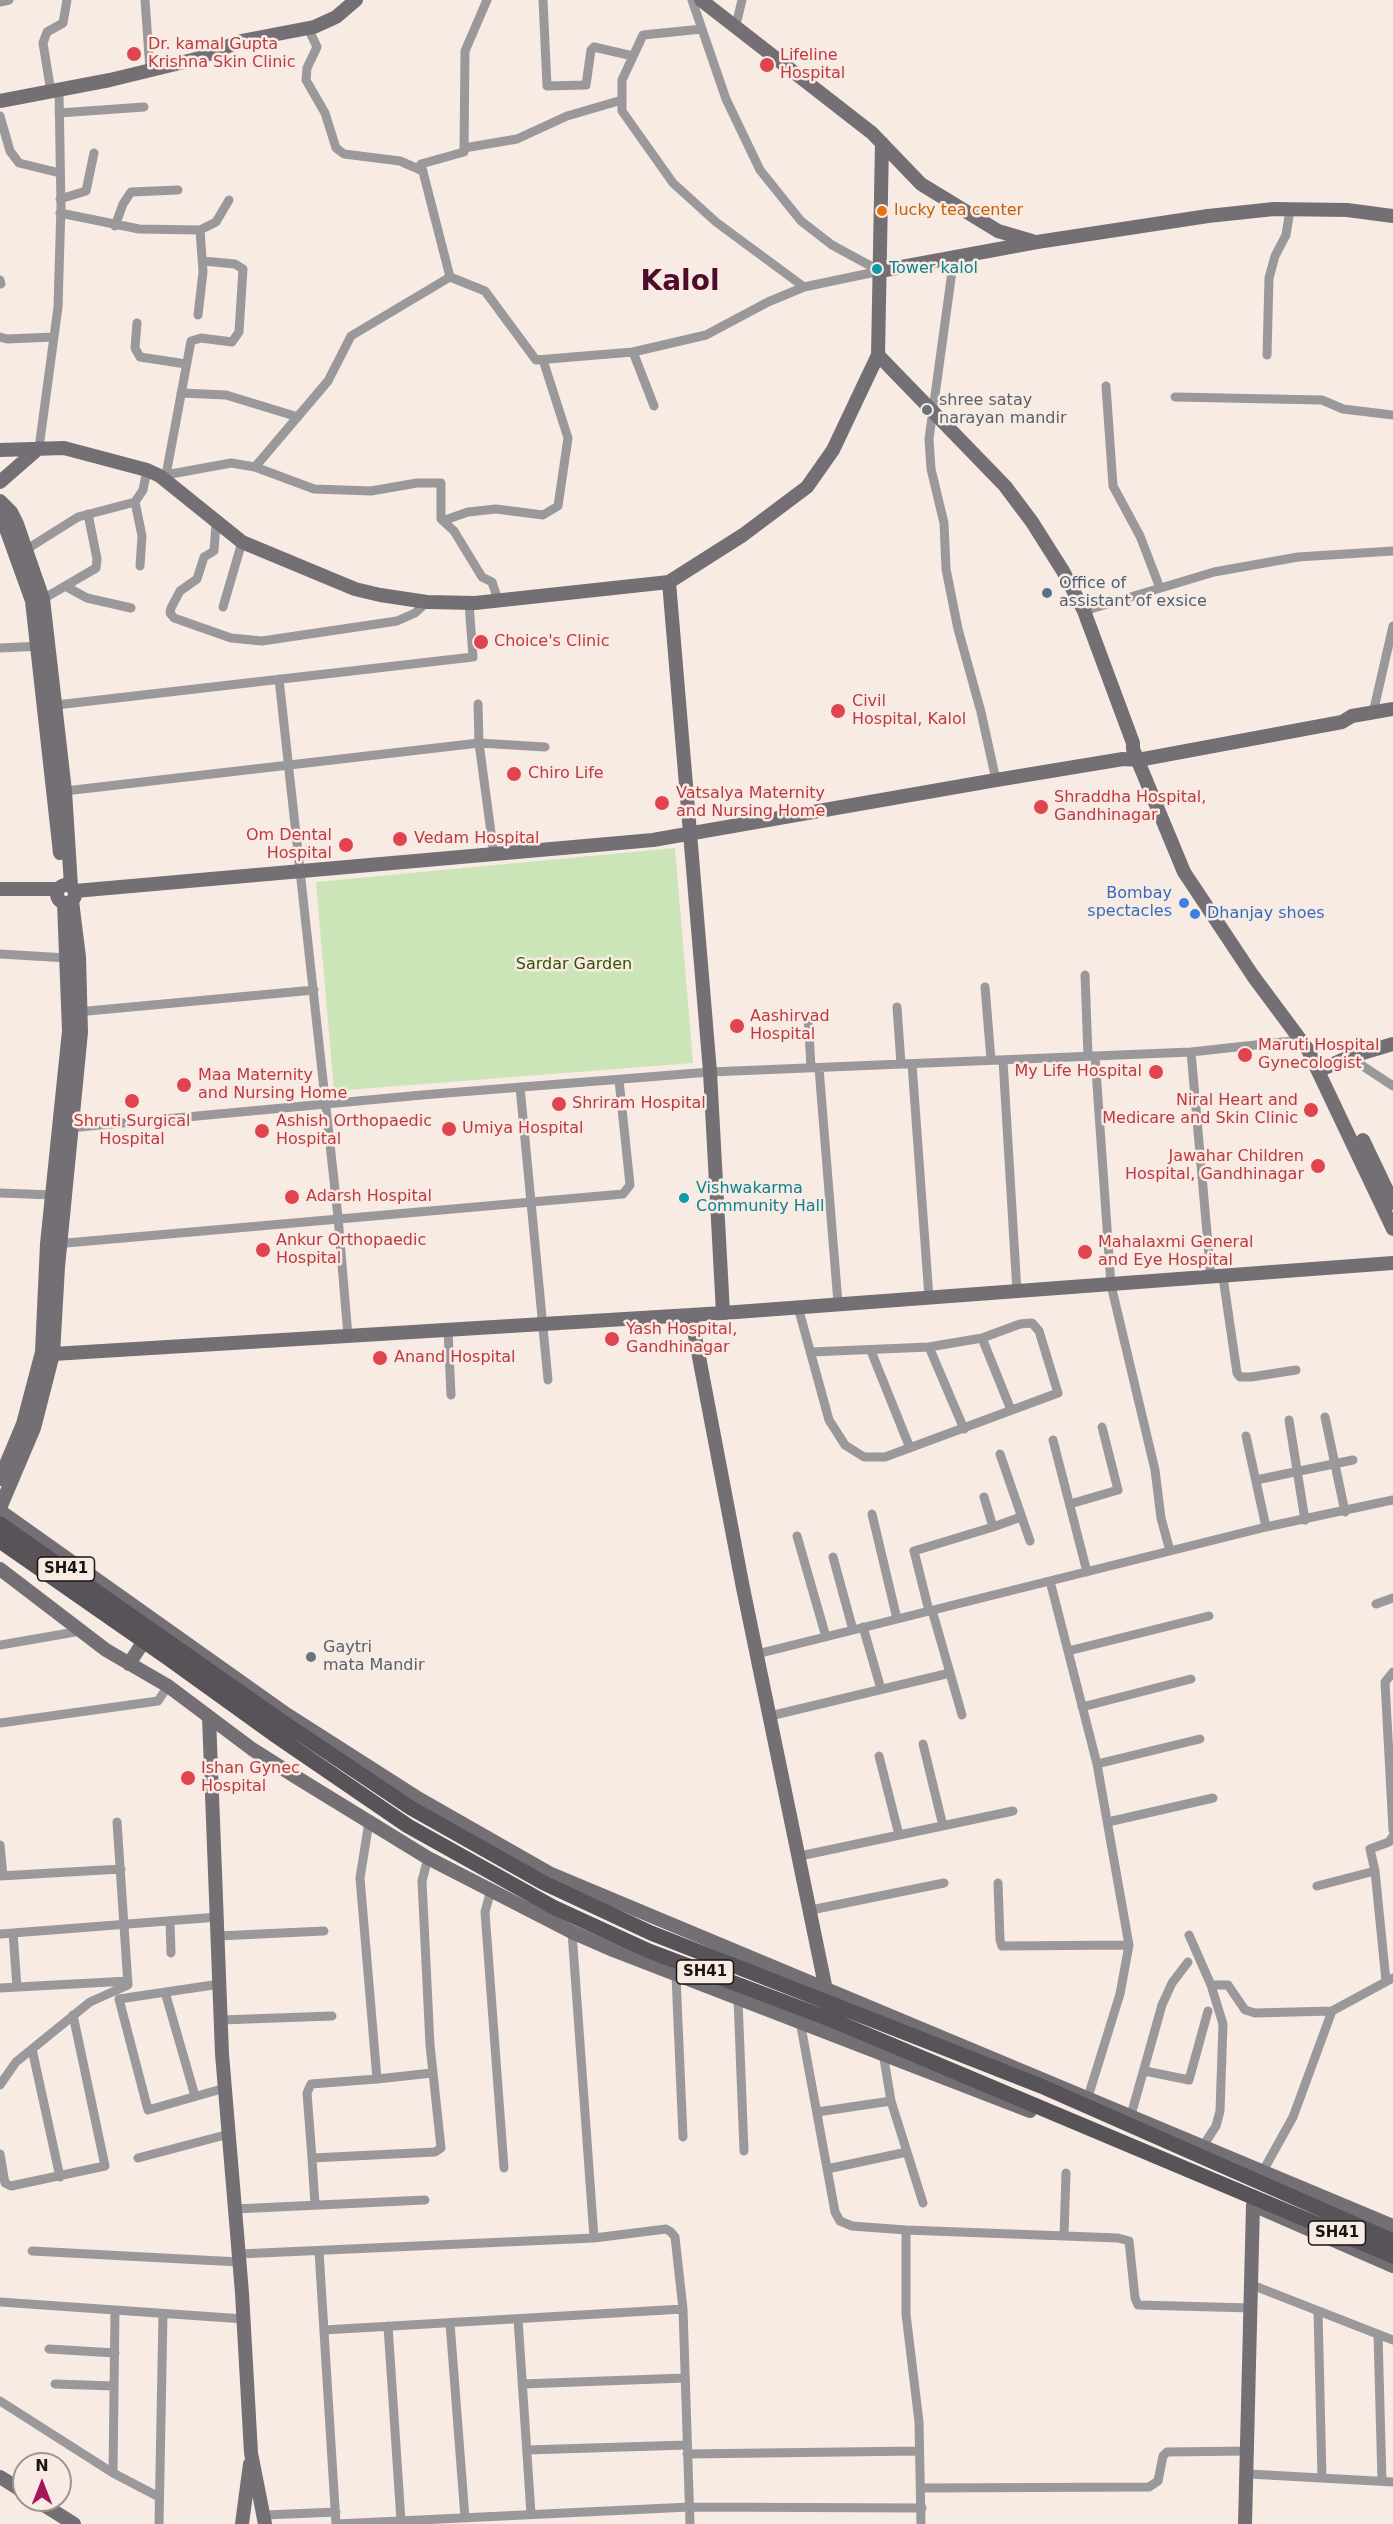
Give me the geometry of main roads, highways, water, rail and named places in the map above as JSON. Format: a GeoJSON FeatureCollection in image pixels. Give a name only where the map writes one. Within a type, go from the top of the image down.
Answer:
{"type":"FeatureCollection","features":[{"type":"Feature","properties":{"kind":"main road","name":"SH41"},"geometry":{"type":"LineString","coordinates":[[0,1524],[172,1651],[411,1808],[544,1883],[651,1933],[1041,2086],[1393,2256]]}},
{"type":"Feature","properties":{"kind":"main road","name":"SH41"},"geometry":{"type":"LineString","coordinates":[[0,1541],[127,1620]]}},
{"type":"Feature","properties":{"kind":"main road","name":"SH41"},"geometry":{"type":"LineString","coordinates":[[1284,2203],[1393,2241]]}},
{"type":"Feature","properties":{"kind":"place","name":"Dr. kamal Gupta Krishna Skin Clinic"},"geometry":{"type":"Point","coordinates":[134,54]}},
{"type":"Feature","properties":{"kind":"place","name":"Lifeline Hospital"},"geometry":{"type":"Point","coordinates":[767,65]}},
{"type":"Feature","properties":{"kind":"place","name":"lucky tea center"},"geometry":{"type":"Point","coordinates":[882,211]}},
{"type":"Feature","properties":{"kind":"place","name":"Tower kalol"},"geometry":{"type":"Point","coordinates":[877,269]}},
{"type":"Feature","properties":{"kind":"place","name":"shree satay narayan mandir"},"geometry":{"type":"Point","coordinates":[927,410]}},
{"type":"Feature","properties":{"kind":"place","name":"Office of assistant of exsice"},"geometry":{"type":"Point","coordinates":[1047,593]}},
{"type":"Feature","properties":{"kind":"place","name":"Choice's Clinic"},"geometry":{"type":"Point","coordinates":[481,642]}},
{"type":"Feature","properties":{"kind":"place","name":"Civil Hospital, Kalol"},"geometry":{"type":"Point","coordinates":[838,711]}},
{"type":"Feature","properties":{"kind":"place","name":"Chiro Life"},"geometry":{"type":"Point","coordinates":[514,774]}},
{"type":"Feature","properties":{"kind":"place","name":"Vatsalya Maternity and Nursing Home"},"geometry":{"type":"Point","coordinates":[662,803]}},
{"type":"Feature","properties":{"kind":"place","name":"Shraddha Hospital, Gandhinagar"},"geometry":{"type":"Point","coordinates":[1041,807]}},
{"type":"Feature","properties":{"kind":"place","name":"Vedam Hospital"},"geometry":{"type":"Point","coordinates":[400,839]}},
{"type":"Feature","properties":{"kind":"place","name":"Om Dental Hospital"},"geometry":{"type":"Point","coordinates":[346,845]}},
{"type":"Feature","properties":{"kind":"place","name":"Bombay spectacles"},"geometry":{"type":"Point","coordinates":[1184,903]}},
{"type":"Feature","properties":{"kind":"place","name":"Dhanjay shoes"},"geometry":{"type":"Point","coordinates":[1195,914]}},
{"type":"Feature","properties":{"kind":"place","name":"Aashirvad Hospital"},"geometry":{"type":"Point","coordinates":[737,1026]}},
{"type":"Feature","properties":{"kind":"place","name":"Maruti Hospital Gynecologist"},"geometry":{"type":"Point","coordinates":[1245,1055]}},
{"type":"Feature","properties":{"kind":"place","name":"My Life Hospital"},"geometry":{"type":"Point","coordinates":[1156,1072]}},
{"type":"Feature","properties":{"kind":"place","name":"Maa Maternity and Nursing Home"},"geometry":{"type":"Point","coordinates":[184,1085]}},
{"type":"Feature","properties":{"kind":"place","name":"Shruti Surgical Hospital"},"geometry":{"type":"Point","coordinates":[132,1101]}},
{"type":"Feature","properties":{"kind":"place","name":"Shriram Hospital"},"geometry":{"type":"Point","coordinates":[559,1104]}},
{"type":"Feature","properties":{"kind":"place","name":"Niral Heart and Medicare and Skin Clinic"},"geometry":{"type":"Point","coordinates":[1311,1110]}},
{"type":"Feature","properties":{"kind":"place","name":"Umiya Hospital"},"geometry":{"type":"Point","coordinates":[449,1129]}},
{"type":"Feature","properties":{"kind":"place","name":"Ashish Orthopaedic Hospital"},"geometry":{"type":"Point","coordinates":[262,1131]}},
{"type":"Feature","properties":{"kind":"place","name":"Jawahar Children Hospital, Gandhinagar"},"geometry":{"type":"Point","coordinates":[1318,1166]}},
{"type":"Feature","properties":{"kind":"place","name":"Adarsh Hospital"},"geometry":{"type":"Point","coordinates":[292,1197]}},
{"type":"Feature","properties":{"kind":"place","name":"Vishwakarma Community Hall"},"geometry":{"type":"Point","coordinates":[684,1198]}},
{"type":"Feature","properties":{"kind":"place","name":"Ankur Orthopaedic Hospital"},"geometry":{"type":"Point","coordinates":[263,1250]}},
{"type":"Feature","properties":{"kind":"place","name":"Mahalaxmi General and Eye Hospital"},"geometry":{"type":"Point","coordinates":[1085,1252]}},
{"type":"Feature","properties":{"kind":"place","name":"Yash Hospital, Gandhinagar"},"geometry":{"type":"Point","coordinates":[612,1339]}},
{"type":"Feature","properties":{"kind":"place","name":"Anand Hospital"},"geometry":{"type":"Point","coordinates":[380,1358]}},
{"type":"Feature","properties":{"kind":"place","name":"Gaytri mata Mandir"},"geometry":{"type":"Point","coordinates":[311,1657]}},
{"type":"Feature","properties":{"kind":"place","name":"Ishan Gynec Hospital"},"geometry":{"type":"Point","coordinates":[188,1778]}},
{"type":"Feature","properties":{"kind":"district","name":"Kalol"},"geometry":{"type":"Point","coordinates":[680,283]}},
{"type":"Feature","properties":{"kind":"park label","name":"Sardar Garden"},"geometry":{"type":"Point","coordinates":[574,965]}}]}
